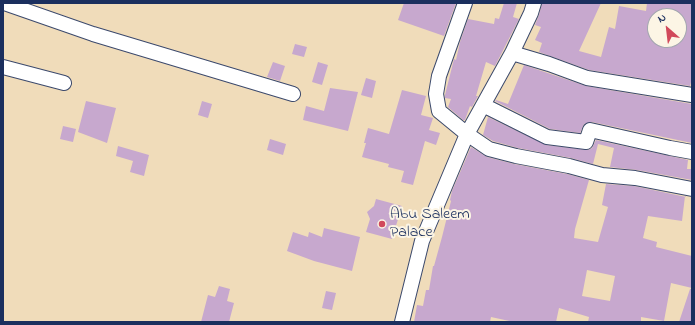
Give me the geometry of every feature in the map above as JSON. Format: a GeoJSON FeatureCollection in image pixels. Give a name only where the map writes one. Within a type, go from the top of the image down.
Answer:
{"type":"FeatureCollection","features":[{"type":"Feature","properties":{"kind":"street"},"geometry":{"type":"LineString","coordinates":[[4,3],[93,34],[293,94]]}},
{"type":"Feature","properties":{"kind":"street"},"geometry":{"type":"LineString","coordinates":[[465,3],[439,76],[436,94],[439,111],[466,134],[489,149],[516,156],[569,166],[602,175],[635,178],[692,189]]}},
{"type":"Feature","properties":{"kind":"street"},"geometry":{"type":"LineString","coordinates":[[402,322],[422,241],[466,134],[512,53],[531,13],[534,3]]}},
{"type":"Feature","properties":{"kind":"street"},"geometry":{"type":"LineString","coordinates":[[512,53],[549,64],[586,78],[692,95]]}},
{"type":"Feature","properties":{"kind":"street"},"geometry":{"type":"LineString","coordinates":[[3,67],[64,83]]}},
{"type":"Feature","properties":{"kind":"street"},"geometry":{"type":"LineString","coordinates":[[483,105],[547,137],[586,142],[590,130],[692,152]]}},
{"type":"Feature","properties":{"kind":"building"},"geometry":{"type":"Polygon","coordinates":[[[404,3],[456,3],[444,36],[398,20],[404,3]]]}},
{"type":"Feature","properties":{"kind":"building"},"geometry":{"type":"Polygon","coordinates":[[[504,3],[517,3],[513,17],[519,19],[495,66],[486,62],[476,96],[478,96],[472,107],[470,106],[465,120],[463,120],[448,107],[451,99],[445,98],[445,95],[454,59],[456,60],[460,42],[468,19],[494,24],[495,18],[499,19],[504,3]]]}},
{"type":"Feature","properties":{"kind":"building"},"geometry":{"type":"Polygon","coordinates":[[[542,3],[601,3],[579,51],[601,57],[609,27],[615,29],[619,6],[646,11],[647,3],[692,3],[692,78],[690,86],[589,70],[539,52],[542,43],[535,40],[541,27],[535,25],[542,3]]]}},
{"type":"Feature","properties":{"kind":"building"},"geometry":{"type":"Polygon","coordinates":[[[295,44],[307,47],[304,57],[292,54],[295,44]]]}},
{"type":"Feature","properties":{"kind":"building"},"geometry":{"type":"Polygon","coordinates":[[[273,62],[285,66],[280,81],[267,77],[273,62]]]}},
{"type":"Feature","properties":{"kind":"building"},"geometry":{"type":"Polygon","coordinates":[[[318,62],[328,65],[322,85],[312,82],[318,62]]]}},
{"type":"Feature","properties":{"kind":"building"},"geometry":{"type":"Polygon","coordinates":[[[524,65],[586,86],[692,104],[692,143],[592,122],[584,124],[580,133],[550,129],[495,101],[508,104],[524,65]]]}},
{"type":"Feature","properties":{"kind":"building"},"geometry":{"type":"Polygon","coordinates":[[[366,78],[376,81],[372,98],[361,95],[366,78]]]}},
{"type":"Feature","properties":{"kind":"building"},"geometry":{"type":"Polygon","coordinates":[[[330,88],[358,92],[348,131],[303,120],[306,106],[324,111],[330,88]]]}},
{"type":"Feature","properties":{"kind":"building"},"geometry":{"type":"Polygon","coordinates":[[[402,90],[426,96],[421,115],[433,118],[429,130],[440,133],[436,145],[425,141],[413,185],[401,182],[404,171],[388,167],[389,164],[362,157],[368,128],[389,134],[402,90]]]}},
{"type":"Feature","properties":{"kind":"building"},"geometry":{"type":"Polygon","coordinates":[[[86,101],[116,108],[107,143],[78,132],[86,101]]]}},
{"type":"Feature","properties":{"kind":"building"},"geometry":{"type":"Polygon","coordinates":[[[202,101],[212,104],[208,118],[198,115],[202,101]]]}},
{"type":"Feature","properties":{"kind":"building"},"geometry":{"type":"Polygon","coordinates":[[[488,117],[546,145],[588,150],[592,148],[596,140],[688,160],[687,169],[692,169],[692,180],[637,170],[610,167],[614,148],[598,144],[593,164],[571,158],[518,148],[493,141],[483,135],[488,117]]]}},
{"type":"Feature","properties":{"kind":"building"},"geometry":{"type":"Polygon","coordinates":[[[63,126],[76,129],[73,142],[60,139],[63,126]]]}},
{"type":"Feature","properties":{"kind":"building"},"geometry":{"type":"Polygon","coordinates":[[[270,139],[286,144],[283,155],[267,150],[270,139]]]}},
{"type":"Feature","properties":{"kind":"building"},"geometry":{"type":"Polygon","coordinates":[[[118,146],[149,155],[144,176],[130,172],[133,161],[116,156],[118,146]]]}},
{"type":"Feature","properties":{"kind":"building"},"geometry":{"type":"Polygon","coordinates":[[[471,147],[487,157],[589,180],[575,229],[574,238],[598,242],[608,207],[602,205],[606,184],[634,186],[685,197],[682,221],[648,216],[643,238],[657,242],[656,247],[692,256],[692,288],[671,283],[664,321],[641,317],[641,322],[588,322],[589,317],[559,308],[556,322],[514,322],[491,317],[490,322],[414,322],[417,305],[423,306],[426,290],[429,290],[433,266],[442,237],[452,191],[471,147]],[[587,270],[582,296],[610,301],[615,276],[587,270]]]}},
{"type":"Feature","properties":{"kind":"building","name":"Abu Saleem Palace"},"geometry":{"type":"Polygon","coordinates":[[[376,199],[402,206],[392,239],[366,232],[370,219],[367,212],[374,206],[376,199]]]}},
{"type":"Feature","properties":{"kind":"building"},"geometry":{"type":"Polygon","coordinates":[[[324,228],[360,237],[352,271],[314,261],[287,251],[293,232],[308,237],[309,232],[322,237],[324,228]]]}},
{"type":"Feature","properties":{"kind":"building"},"geometry":{"type":"Polygon","coordinates":[[[219,286],[230,289],[227,301],[234,303],[229,322],[201,322],[208,295],[215,297],[219,286]]]}},
{"type":"Feature","properties":{"kind":"building"},"geometry":{"type":"Polygon","coordinates":[[[690,289],[692,289],[692,322],[679,322],[690,289]]]}},
{"type":"Feature","properties":{"kind":"building"},"geometry":{"type":"Polygon","coordinates":[[[326,291],[336,293],[332,310],[322,308],[326,291]]]}},
{"type":"Feature","properties":{"kind":"place","name":"Abu Saleem Palace"},"geometry":{"type":"Point","coordinates":[382,224]}}]}
